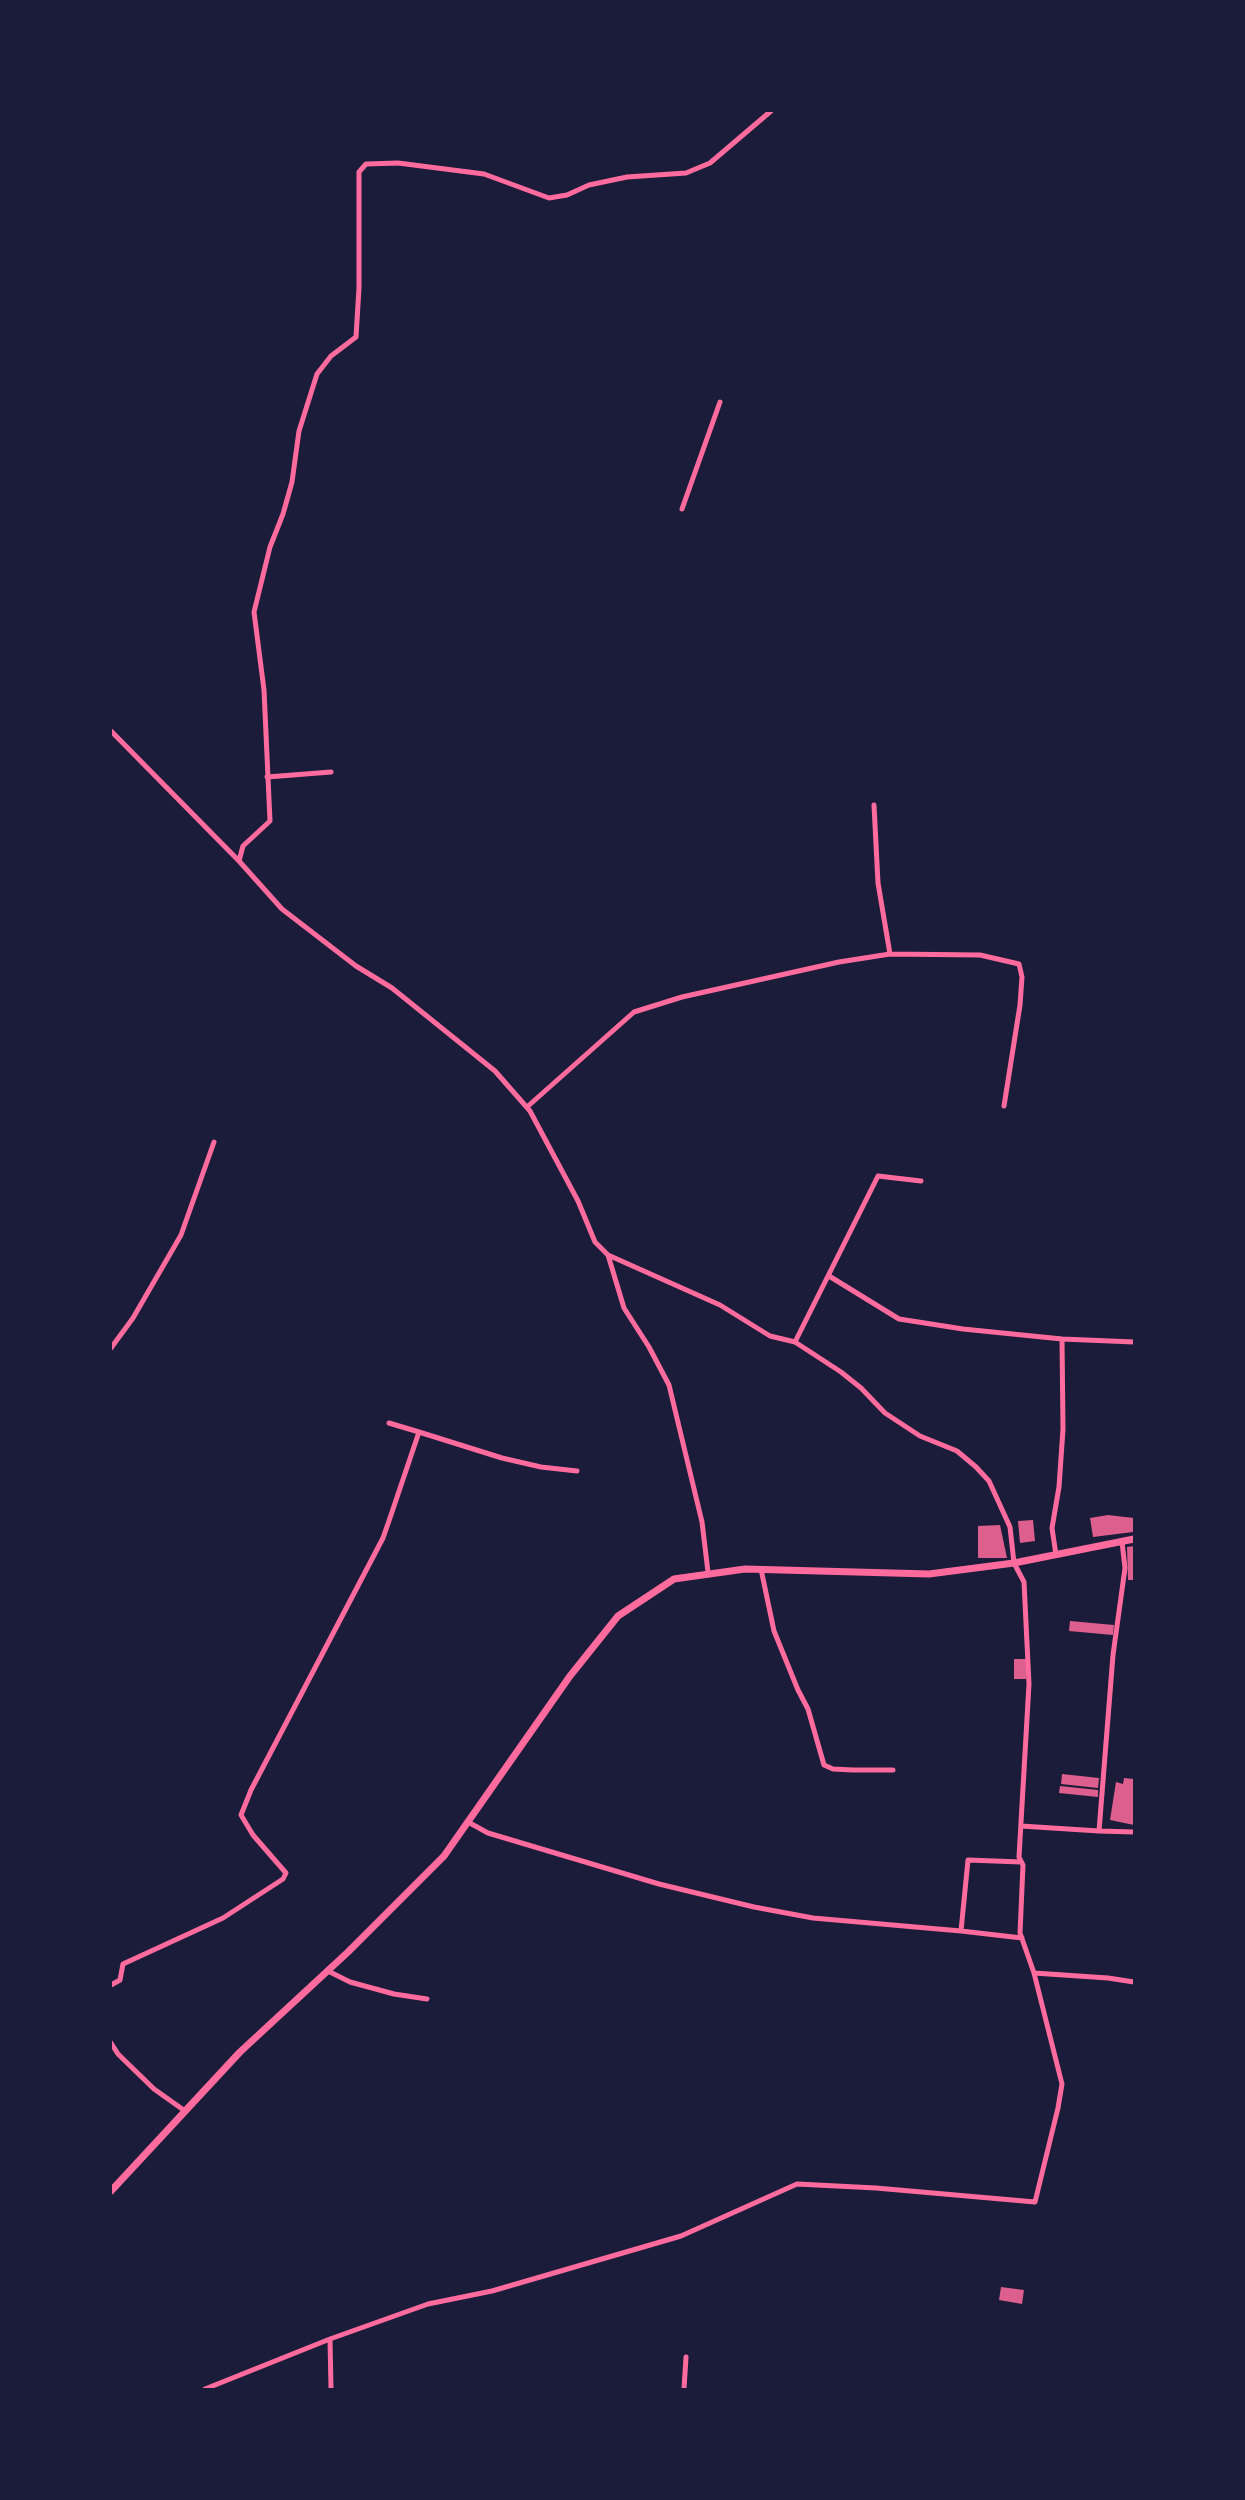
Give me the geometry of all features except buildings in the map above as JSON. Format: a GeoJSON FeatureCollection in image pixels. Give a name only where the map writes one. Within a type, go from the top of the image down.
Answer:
{"type":"FeatureCollection","features":[{"type":"Feature","properties":{"kind":"street"},"geometry":{"type":"LineString","coordinates":[[239,861],[243,846],[270,821],[264,690],[254,612],[270,548],[292,482],[299,431],[318,374],[331,356],[356,337],[359,288],[359,172],[366,164],[398,163],[484,174],[549,198],[567,195],[589,185],[627,177],[686,173],[710,163],[771,111]]}},
{"type":"Feature","properties":{"kind":"street"},"geometry":{"type":"LineString","coordinates":[[682,509],[720,402]]}},
{"type":"Feature","properties":{"kind":"street"},"geometry":{"type":"LineString","coordinates":[[111,731],[239,861],[282,909],[356,966],[392,988],[495,1071],[527,1107],[578,1201],[595,1242],[608,1255],[720,1305],[770,1336],[795,1342],[841,1372],[861,1388],[885,1413],[920,1436],[957,1451],[988,1481],[1010,1527],[1014,1563],[1024,1582],[1029,1684],[1019,1857],[1023,1865],[1020,1933],[1035,1973],[1062,2084],[1035,2202],[876,2188],[797,2184],[681,2236],[492,2291],[428,2304],[330,2339],[205,2389]]}},
{"type":"Feature","properties":{"kind":"street"},"geometry":{"type":"LineString","coordinates":[[267,777],[331,772]]}},
{"type":"Feature","properties":{"kind":"street"},"geometry":{"type":"LineString","coordinates":[[874,805],[877,873],[882,918],[890,954]]}},
{"type":"Feature","properties":{"kind":"street"},"geometry":{"type":"LineString","coordinates":[[527,1107],[634,1012],[682,997],[839,962],[890,954],[980,955],[1019,964],[1022,976],[1020,1005],[1004,1106]]}},
{"type":"Feature","properties":{"kind":"street"},"geometry":{"type":"LineString","coordinates":[[111,1348],[133,1318],[181,1235],[214,1142]]}},
{"type":"Feature","properties":{"kind":"street"},"geometry":{"type":"LineString","coordinates":[[795,1342],[878,1176],[921,1181]]}},
{"type":"Feature","properties":{"kind":"street"},"geometry":{"type":"LineString","coordinates":[[608,1255],[624,1308],[669,1385],[702,1522],[708,1572]]}},
{"type":"Feature","properties":{"kind":"street"},"geometry":{"type":"LineString","coordinates":[[829,1276],[898,1319],[1062,1339],[1134,1342]]}},
{"type":"Feature","properties":{"kind":"street"},"geometry":{"type":"LineString","coordinates":[[1056,1555],[1052,1528],[1059,1487],[1063,1429],[1062,1339]]}},
{"type":"Feature","properties":{"kind":"street"},"geometry":{"type":"LineString","coordinates":[[389,1423],[502,1458],[541,1467],[578,1471]]}},
{"type":"Feature","properties":{"kind":"street"},"geometry":{"type":"LineString","coordinates":[[111,1985],[120,1980],[123,1964],[223,1918],[283,1879],[286,1873],[253,1835],[241,1815],[251,1790],[383,1538],[419,1432]]}},
{"type":"Feature","properties":{"kind":"street"},"geometry":{"type":"LineString","coordinates":[[111,2191],[240,2052],[327,1971],[444,1856],[570,1676],[618,1616],[674,1579],[708,1572],[761,1569],[929,1574],[1014,1563],[1134,1539]]}},
{"type":"Feature","properties":{"kind":"street"},"geometry":{"type":"LineString","coordinates":[[1099,1831],[1113,1655],[1125,1569],[1122,1542]]}},
{"type":"Feature","properties":{"kind":"street"},"geometry":{"type":"LineString","coordinates":[[761,1569],[774,1631],[808,1709],[825,1765],[833,1769],[893,1770]]}},
{"type":"Feature","properties":{"kind":"street"},"geometry":{"type":"LineString","coordinates":[[468,1822],[488,1833],[659,1884],[754,1907],[813,1918],[1022,1938]]}},
{"type":"Feature","properties":{"kind":"street"},"geometry":{"type":"LineString","coordinates":[[1021,1826],[1134,1832]]}},
{"type":"Feature","properties":{"kind":"street"},"geometry":{"type":"LineString","coordinates":[[961,1931],[968,1860],[1021,1862]]}},
{"type":"Feature","properties":{"kind":"street"},"geometry":{"type":"LineString","coordinates":[[327,1971],[350,1982],[394,1994],[427,1999]]}},
{"type":"Feature","properties":{"kind":"street"},"geometry":{"type":"LineString","coordinates":[[1035,1973],[1134,1982]]}},
{"type":"Feature","properties":{"kind":"street"},"geometry":{"type":"LineString","coordinates":[[111,2043],[118,2054],[154,2089],[185,2111]]}},
{"type":"Feature","properties":{"kind":"street"},"geometry":{"type":"LineString","coordinates":[[330,2339],[332,2389]]}},
{"type":"Feature","properties":{"kind":"street"},"geometry":{"type":"LineString","coordinates":[[684,2389],[686,2357]]}}]}
